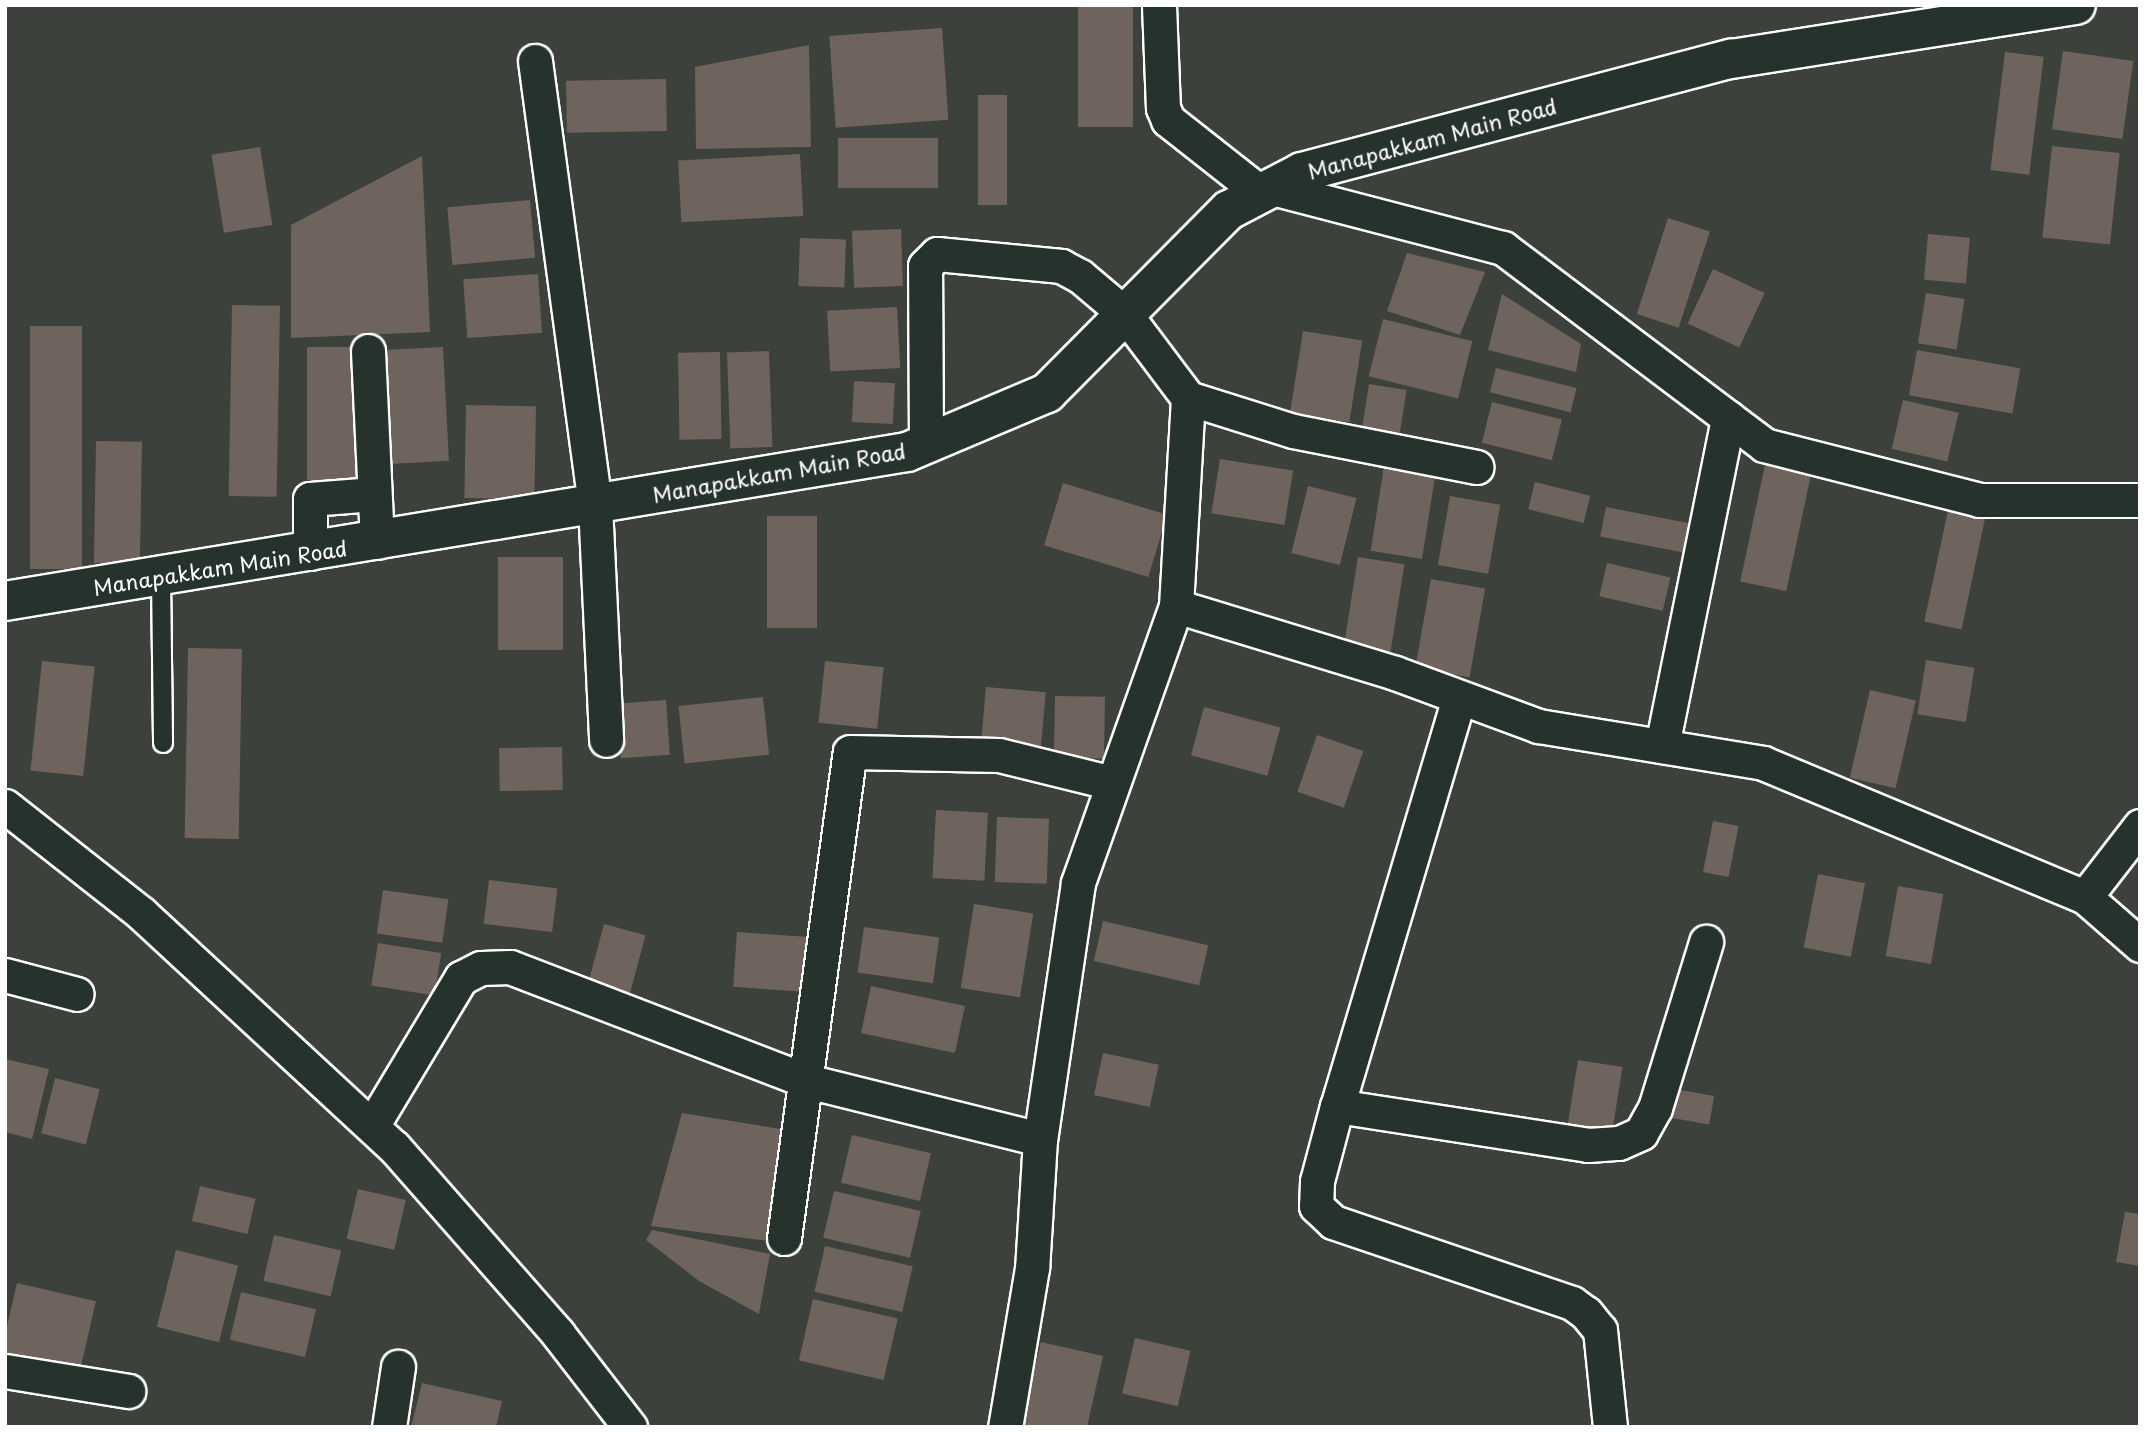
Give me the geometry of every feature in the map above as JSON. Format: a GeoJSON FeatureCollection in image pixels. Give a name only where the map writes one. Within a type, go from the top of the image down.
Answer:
{"type":"FeatureCollection","features":[{"type":"Feature","properties":{"kind":"main road","name":"Manapakkam Main Road"},"geometry":{"type":"LineString","coordinates":[[5,601],[377,542],[907,452],[1047,393],[1230,210],[1303,172],[1731,59],[2076,5]]}},
{"type":"Feature","properties":{"kind":"street"},"geometry":{"type":"LineString","coordinates":[[1159,5],[1163,108],[1168,120],[1267,191],[1503,248],[1764,445],[1979,500],[2140,500]]}},
{"type":"Feature","properties":{"kind":"street"},"geometry":{"type":"LineString","coordinates":[[535,61],[595,504],[606,740]]}},
{"type":"Feature","properties":{"kind":"street"},"geometry":{"type":"LineString","coordinates":[[926,444],[925,266],[937,254],[1061,266],[1098,286],[1125,314],[1188,398],[1293,431],[1477,467]]}},
{"type":"Feature","properties":{"kind":"street"},"geometry":{"type":"LineString","coordinates":[[368,351],[377,542]]}},
{"type":"Feature","properties":{"kind":"street"},"geometry":{"type":"LineString","coordinates":[[1005,1427],[1032,1268],[1040,1139],[1078,883],[1176,606],[1188,398]]}},
{"type":"Feature","properties":{"kind":"street"},"geometry":{"type":"LineString","coordinates":[[1662,746],[1728,418]]}},
{"type":"Feature","properties":{"kind":"street"},"geometry":{"type":"LineString","coordinates":[[310,553],[310,499],[374,494]]}},
{"type":"Feature","properties":{"kind":"street"},"geometry":{"type":"LineString","coordinates":[[1176,606],[1395,673],[1458,701],[1538,726],[1763,763],[2085,897],[2140,945]]}},
{"type":"Feature","properties":{"kind":"street"},"geometry":{"type":"LineString","coordinates":[[1458,701],[1337,1106],[1317,1181],[1316,1206],[1333,1222],[1572,1303],[1586,1313],[1600,1330],[1610,1427]]}},
{"type":"Feature","properties":{"kind":"street"},"geometry":{"type":"LineString","coordinates":[[785,1238],[850,752],[999,755],[1113,783]]}},
{"type":"Feature","properties":{"kind":"street"},"geometry":{"type":"LineString","coordinates":[[5,806],[142,914],[372,1126],[558,1334],[630,1427]]}},
{"type":"Feature","properties":{"kind":"street"},"geometry":{"type":"LineString","coordinates":[[2085,897],[2140,826]]}},
{"type":"Feature","properties":{"kind":"street"},"geometry":{"type":"LineString","coordinates":[[1337,1106],[1588,1144],[1619,1143],[1641,1133],[1655,1108],[1706,942]]}},
{"type":"Feature","properties":{"kind":"street"},"geometry":{"type":"LineString","coordinates":[[372,1126],[454,988],[481,968],[510,967],[807,1081],[1040,1139]]}},
{"type":"Feature","properties":{"kind":"street"},"geometry":{"type":"LineString","coordinates":[[5,975],[77,994]]}},
{"type":"Feature","properties":{"kind":"street"},"geometry":{"type":"LineString","coordinates":[[389,1427],[398,1367]]}},
{"type":"Feature","properties":{"kind":"street"},"geometry":{"type":"LineString","coordinates":[[5,1371],[128,1391]]}},
{"type":"Feature","properties":{"kind":"lane"},"geometry":{"type":"LineString","coordinates":[[161,576],[163,743]]}},
{"type":"Feature","properties":{"kind":"building"},"geometry":{"type":"Polygon","coordinates":[[[1078,5],[1133,5],[1133,127],[1078,127],[1078,5]]]}},
{"type":"Feature","properties":{"kind":"building"},"geometry":{"type":"Polygon","coordinates":[[[942,28],[948,120],[836,128],[829,36],[942,28]]]}},
{"type":"Feature","properties":{"kind":"building"},"geometry":{"type":"Polygon","coordinates":[[[809,45],[811,147],[696,149],[695,67],[809,45]]]}},
{"type":"Feature","properties":{"kind":"building"},"geometry":{"type":"Polygon","coordinates":[[[2063,51],[2133,61],[2122,139],[2052,129],[2063,51]]]}},
{"type":"Feature","properties":{"kind":"building"},"geometry":{"type":"Polygon","coordinates":[[[2005,52],[2044,57],[2029,175],[1990,170],[2005,52]]]}},
{"type":"Feature","properties":{"kind":"building"},"geometry":{"type":"Polygon","coordinates":[[[666,79],[667,131],[567,133],[566,81],[666,79]]]}},
{"type":"Feature","properties":{"kind":"building"},"geometry":{"type":"Polygon","coordinates":[[[978,95],[1007,95],[1007,205],[978,205],[978,95]]]}},
{"type":"Feature","properties":{"kind":"building"},"geometry":{"type":"Polygon","coordinates":[[[838,138],[938,138],[938,188],[838,188],[838,138]]]}},
{"type":"Feature","properties":{"kind":"building"},"geometry":{"type":"Polygon","coordinates":[[[2052,146],[2120,153],[2110,245],[2042,237],[2052,146]]]}},
{"type":"Feature","properties":{"kind":"building"},"geometry":{"type":"Polygon","coordinates":[[[260,147],[272,225],[224,233],[212,155],[260,147]]]}},
{"type":"Feature","properties":{"kind":"building"},"geometry":{"type":"Polygon","coordinates":[[[800,154],[803,216],[681,222],[678,160],[800,154]]]}},
{"type":"Feature","properties":{"kind":"building"},"geometry":{"type":"Polygon","coordinates":[[[422,156],[430,332],[291,338],[291,225],[422,156]]]}},
{"type":"Feature","properties":{"kind":"building"},"geometry":{"type":"Polygon","coordinates":[[[530,200],[535,258],[452,265],[447,207],[530,200]]]}},
{"type":"Feature","properties":{"kind":"building"},"geometry":{"type":"Polygon","coordinates":[[[1668,218],[1710,232],[1679,328],[1637,314],[1668,218]]]}},
{"type":"Feature","properties":{"kind":"building"},"geometry":{"type":"Polygon","coordinates":[[[901,229],[903,286],[854,288],[852,231],[901,229]]]}},
{"type":"Feature","properties":{"kind":"building"},"geometry":{"type":"Polygon","coordinates":[[[1928,234],[1970,238],[1966,283],[1924,280],[1928,234]]]}},
{"type":"Feature","properties":{"kind":"building"},"geometry":{"type":"Polygon","coordinates":[[[800,238],[846,240],[844,288],[798,286],[800,238]]]}},
{"type":"Feature","properties":{"kind":"building"},"geometry":{"type":"Polygon","coordinates":[[[1407,253],[1485,272],[1460,335],[1387,311],[1407,253]]]}},
{"type":"Feature","properties":{"kind":"building"},"geometry":{"type":"Polygon","coordinates":[[[1713,269],[1765,293],[1739,347],[1688,323],[1713,269]]]}},
{"type":"Feature","properties":{"kind":"building"},"geometry":{"type":"Polygon","coordinates":[[[538,274],[542,333],[467,338],[463,279],[538,274]]]}},
{"type":"Feature","properties":{"kind":"building"},"geometry":{"type":"Polygon","coordinates":[[[1926,293],[1965,299],[1957,349],[1918,343],[1926,293]]]}},
{"type":"Feature","properties":{"kind":"building"},"geometry":{"type":"Polygon","coordinates":[[[1502,294],[1581,344],[1576,372],[1488,350],[1502,294]]]}},
{"type":"Feature","properties":{"kind":"building"},"geometry":{"type":"Polygon","coordinates":[[[232,305],[280,306],[277,497],[229,496],[232,305]]]}},
{"type":"Feature","properties":{"kind":"building"},"geometry":{"type":"Polygon","coordinates":[[[897,307],[900,368],[830,372],[827,311],[897,307]]]}},
{"type":"Feature","properties":{"kind":"building"},"geometry":{"type":"Polygon","coordinates":[[[1383,319],[1472,341],[1458,399],[1369,376],[1383,319]]]}},
{"type":"Feature","properties":{"kind":"building"},"geometry":{"type":"Polygon","coordinates":[[[30,326],[82,326],[82,569],[30,569],[30,326]]]}},
{"type":"Feature","properties":{"kind":"building"},"geometry":{"type":"Polygon","coordinates":[[[1303,331],[1362,340],[1349,422],[1290,413],[1303,331]]]}},
{"type":"Feature","properties":{"kind":"building"},"geometry":{"type":"Polygon","coordinates":[[[307,347],[361,347],[361,480],[307,480],[307,347]]]}},
{"type":"Feature","properties":{"kind":"building"},"geometry":{"type":"Polygon","coordinates":[[[443,347],[449,461],[390,464],[384,350],[443,347]]]}},
{"type":"Feature","properties":{"kind":"building"},"geometry":{"type":"Polygon","coordinates":[[[1917,350],[2020,368],[2012,414],[1909,395],[1917,350]]]}},
{"type":"Feature","properties":{"kind":"building"},"geometry":{"type":"Polygon","coordinates":[[[769,351],[772,447],[730,448],[727,352],[769,351]]]}},
{"type":"Feature","properties":{"kind":"building"},"geometry":{"type":"Polygon","coordinates":[[[720,352],[722,439],[680,440],[678,353],[720,352]]]}},
{"type":"Feature","properties":{"kind":"building"},"geometry":{"type":"Polygon","coordinates":[[[1496,368],[1577,388],[1570,412],[1490,392],[1496,368]]]}},
{"type":"Feature","properties":{"kind":"building"},"geometry":{"type":"Polygon","coordinates":[[[854,381],[895,383],[893,424],[852,422],[854,381]]]}},
{"type":"Feature","properties":{"kind":"building"},"geometry":{"type":"Polygon","coordinates":[[[1369,384],[1407,390],[1398,444],[1360,438],[1369,384]]]}},
{"type":"Feature","properties":{"kind":"building"},"geometry":{"type":"Polygon","coordinates":[[[1903,400],[1959,413],[1947,462],[1892,449],[1903,400]]]}},
{"type":"Feature","properties":{"kind":"building"},"geometry":{"type":"Polygon","coordinates":[[[1492,402],[1562,419],[1552,460],[1482,443],[1492,402]]]}},
{"type":"Feature","properties":{"kind":"building"},"geometry":{"type":"Polygon","coordinates":[[[466,405],[536,406],[534,499],[464,498],[466,405]]]}},
{"type":"Feature","properties":{"kind":"building"},"geometry":{"type":"Polygon","coordinates":[[[96,441],[142,442],[140,564],[94,563],[96,441]]]}},
{"type":"Feature","properties":{"kind":"building"},"geometry":{"type":"Polygon","coordinates":[[[1220,459],[1293,471],[1284,525],[1211,513],[1220,459]]]}},
{"type":"Feature","properties":{"kind":"building"},"geometry":{"type":"Polygon","coordinates":[[[1385,460],[1436,468],[1422,559],[1371,551],[1385,460]]]}},
{"type":"Feature","properties":{"kind":"building"},"geometry":{"type":"Polygon","coordinates":[[[1765,465],[1811,475],[1786,591],[1740,581],[1765,465]]]}},
{"type":"Feature","properties":{"kind":"building"},"geometry":{"type":"Polygon","coordinates":[[[1535,482],[1590,496],[1584,523],[1528,509],[1535,482]]]}},
{"type":"Feature","properties":{"kind":"building"},"geometry":{"type":"Polygon","coordinates":[[[1063,483],[1167,515],[1148,577],[1044,545],[1063,483]]]}},
{"type":"Feature","properties":{"kind":"building"},"geometry":{"type":"Polygon","coordinates":[[[1308,486],[1357,498],[1340,565],[1291,553],[1308,486]]]}},
{"type":"Feature","properties":{"kind":"building"},"geometry":{"type":"Polygon","coordinates":[[[1450,496],[1500,505],[1488,574],[1438,565],[1450,496]]]}},
{"type":"Feature","properties":{"kind":"building"},"geometry":{"type":"Polygon","coordinates":[[[1606,507],[1690,523],[1685,553],[1600,536],[1606,507]]]}},
{"type":"Feature","properties":{"kind":"building"},"geometry":{"type":"Polygon","coordinates":[[[1948,510],[1985,518],[1961,629],[1924,622],[1948,510]]]}},
{"type":"Feature","properties":{"kind":"building"},"geometry":{"type":"Polygon","coordinates":[[[767,516],[817,516],[817,628],[767,628],[767,516]]]}},
{"type":"Feature","properties":{"kind":"building"},"geometry":{"type":"Polygon","coordinates":[[[498,557],[563,557],[563,650],[498,650],[498,557]]]}},
{"type":"Feature","properties":{"kind":"building"},"geometry":{"type":"Polygon","coordinates":[[[1358,557],[1404,564],[1390,655],[1344,648],[1358,557]]]}},
{"type":"Feature","properties":{"kind":"building"},"geometry":{"type":"Polygon","coordinates":[[[1607,563],[1670,578],[1663,611],[1599,596],[1607,563]]]}},
{"type":"Feature","properties":{"kind":"building"},"geometry":{"type":"Polygon","coordinates":[[[1431,579],[1485,589],[1470,677],[1415,668],[1431,579]]]}},
{"type":"Feature","properties":{"kind":"building"},"geometry":{"type":"Polygon","coordinates":[[[188,648],[242,649],[239,839],[185,838],[188,648]]]}},
{"type":"Feature","properties":{"kind":"building"},"geometry":{"type":"Polygon","coordinates":[[[1926,660],[1974,668],[1966,722],[1917,714],[1926,660]]]}},
{"type":"Feature","properties":{"kind":"building"},"geometry":{"type":"Polygon","coordinates":[[[42,661],[95,667],[83,776],[31,770],[42,661]]]}},
{"type":"Feature","properties":{"kind":"building"},"geometry":{"type":"Polygon","coordinates":[[[825,661],[884,667],[877,729],[819,723],[825,661]]]}},
{"type":"Feature","properties":{"kind":"building"},"geometry":{"type":"Polygon","coordinates":[[[986,687],[1046,692],[1040,755],[981,750],[986,687]]]}},
{"type":"Feature","properties":{"kind":"building"},"geometry":{"type":"Polygon","coordinates":[[[1870,690],[1916,701],[1896,788],[1850,778],[1870,690]]]}},
{"type":"Feature","properties":{"kind":"building"},"geometry":{"type":"Polygon","coordinates":[[[1055,696],[1105,697],[1104,759],[1054,758],[1055,696]]]}},
{"type":"Feature","properties":{"kind":"building"},"geometry":{"type":"Polygon","coordinates":[[[763,697],[769,755],[685,764],[678,706],[763,697]]]}},
{"type":"Feature","properties":{"kind":"building"},"geometry":{"type":"Polygon","coordinates":[[[666,700],[670,755],[621,758],[617,703],[666,700]]]}},
{"type":"Feature","properties":{"kind":"building"},"geometry":{"type":"Polygon","coordinates":[[[1204,707],[1280,727],[1267,776],[1191,755],[1204,707]]]}},
{"type":"Feature","properties":{"kind":"building"},"geometry":{"type":"Polygon","coordinates":[[[1317,735],[1363,751],[1344,808],[1297,792],[1317,735]]]}},
{"type":"Feature","properties":{"kind":"building"},"geometry":{"type":"Polygon","coordinates":[[[562,747],[563,790],[500,791],[499,748],[562,747]]]}},
{"type":"Feature","properties":{"kind":"building"},"geometry":{"type":"Polygon","coordinates":[[[936,810],[988,813],[984,881],[932,878],[936,810]]]}},
{"type":"Feature","properties":{"kind":"building"},"geometry":{"type":"Polygon","coordinates":[[[997,817],[1049,819],[1047,884],[995,882],[997,817]]]}},
{"type":"Feature","properties":{"kind":"building"},"geometry":{"type":"Polygon","coordinates":[[[1713,821],[1739,826],[1729,877],[1703,872],[1713,821]]]}},
{"type":"Feature","properties":{"kind":"building"},"geometry":{"type":"Polygon","coordinates":[[[1818,874],[1865,883],[1851,957],[1804,948],[1818,874]]]}},
{"type":"Feature","properties":{"kind":"building"},"geometry":{"type":"Polygon","coordinates":[[[489,880],[557,888],[552,932],[484,924],[489,880]]]}},
{"type":"Feature","properties":{"kind":"building"},"geometry":{"type":"Polygon","coordinates":[[[1898,886],[1943,894],[1931,964],[1886,956],[1898,886]]]}},
{"type":"Feature","properties":{"kind":"building"},"geometry":{"type":"Polygon","coordinates":[[[383,890],[448,899],[442,943],[377,934],[383,890]]]}},
{"type":"Feature","properties":{"kind":"building"},"geometry":{"type":"Polygon","coordinates":[[[974,904],[1033,913],[1020,997],[961,988],[974,904]]]}},
{"type":"Feature","properties":{"kind":"building"},"geometry":{"type":"Polygon","coordinates":[[[1103,921],[1208,945],[1199,985],[1094,961],[1103,921]]]}},
{"type":"Feature","properties":{"kind":"building"},"geometry":{"type":"Polygon","coordinates":[[[604,924],[646,935],[628,1001],[586,990],[604,924]]]}},
{"type":"Feature","properties":{"kind":"building"},"geometry":{"type":"Polygon","coordinates":[[[864,927],[939,938],[933,983],[858,973],[864,927]]]}},
{"type":"Feature","properties":{"kind":"building"},"geometry":{"type":"Polygon","coordinates":[[[737,932],[812,937],[808,992],[733,987],[737,932]]]}},
{"type":"Feature","properties":{"kind":"building"},"geometry":{"type":"Polygon","coordinates":[[[378,943],[441,953],[434,995],[371,985],[378,943]]]}},
{"type":"Feature","properties":{"kind":"building"},"geometry":{"type":"Polygon","coordinates":[[[871,986],[965,1006],[955,1053],[861,1033],[871,986]]]}},
{"type":"Feature","properties":{"kind":"building"},"geometry":{"type":"Polygon","coordinates":[[[1103,1053],[1159,1065],[1150,1107],[1094,1095],[1103,1053]]]}},
{"type":"Feature","properties":{"kind":"building"},"geometry":{"type":"Polygon","coordinates":[[[5,1059],[49,1069],[32,1139],[5,1132],[5,1059]]]}},
{"type":"Feature","properties":{"kind":"building"},"geometry":{"type":"Polygon","coordinates":[[[1578,1060],[1622,1067],[1612,1134],[1567,1127],[1578,1060]]]}},
{"type":"Feature","properties":{"kind":"building"},"geometry":{"type":"Polygon","coordinates":[[[55,1078],[100,1089],[86,1144],[41,1133],[55,1078]]]}},
{"type":"Feature","properties":{"kind":"building"},"geometry":{"type":"Polygon","coordinates":[[[1663,1087],[1714,1096],[1709,1125],[1658,1116],[1663,1087]]]}},
{"type":"Feature","properties":{"kind":"building"},"geometry":{"type":"Polygon","coordinates":[[[682,1113],[787,1130],[775,1242],[651,1226],[682,1113]]]}},
{"type":"Feature","properties":{"kind":"building"},"geometry":{"type":"Polygon","coordinates":[[[852,1135],[931,1153],[920,1201],[841,1183],[852,1135]]]}},
{"type":"Feature","properties":{"kind":"building"},"geometry":{"type":"Polygon","coordinates":[[[200,1186],[256,1199],[247,1234],[192,1221],[200,1186]]]}},
{"type":"Feature","properties":{"kind":"building"},"geometry":{"type":"Polygon","coordinates":[[[358,1189],[406,1200],[394,1250],[347,1239],[358,1189]]]}},
{"type":"Feature","properties":{"kind":"building"},"geometry":{"type":"Polygon","coordinates":[[[834,1191],[921,1211],[910,1258],[823,1238],[834,1191]]]}},
{"type":"Feature","properties":{"kind":"building"},"geometry":{"type":"Polygon","coordinates":[[[2125,1212],[2140,1214],[2140,1266],[2116,1262],[2125,1212]]]}},
{"type":"Feature","properties":{"kind":"building"},"geometry":{"type":"Polygon","coordinates":[[[652,1230],[770,1254],[759,1314],[699,1281],[646,1240],[652,1230]]]}},
{"type":"Feature","properties":{"kind":"building"},"geometry":{"type":"Polygon","coordinates":[[[274,1235],[341,1251],[331,1296],[263,1281],[274,1235]]]}},
{"type":"Feature","properties":{"kind":"building"},"geometry":{"type":"Polygon","coordinates":[[[825,1246],[913,1266],[902,1312],[814,1292],[825,1246]]]}},
{"type":"Feature","properties":{"kind":"building"},"geometry":{"type":"Polygon","coordinates":[[[176,1250],[238,1265],[219,1342],[157,1327],[176,1250]]]}},
{"type":"Feature","properties":{"kind":"building"},"geometry":{"type":"Polygon","coordinates":[[[17,1283],[96,1301],[80,1369],[5,1352],[5,1335],[17,1283]]]}},
{"type":"Feature","properties":{"kind":"building"},"geometry":{"type":"Polygon","coordinates":[[[241,1292],[316,1309],[305,1357],[230,1340],[241,1292]]]}},
{"type":"Feature","properties":{"kind":"building"},"geometry":{"type":"Polygon","coordinates":[[[813,1299],[898,1319],[884,1380],[799,1360],[813,1299]]]}},
{"type":"Feature","properties":{"kind":"building"},"geometry":{"type":"Polygon","coordinates":[[[1135,1338],[1191,1351],[1178,1406],[1122,1394],[1135,1338]]]}},
{"type":"Feature","properties":{"kind":"building"},"geometry":{"type":"Polygon","coordinates":[[[1041,1342],[1103,1356],[1087,1427],[1021,1427],[1041,1342]]]}},
{"type":"Feature","properties":{"kind":"building"},"geometry":{"type":"Polygon","coordinates":[[[422,1383],[502,1401],[496,1427],[411,1427],[422,1383]]]}}]}
